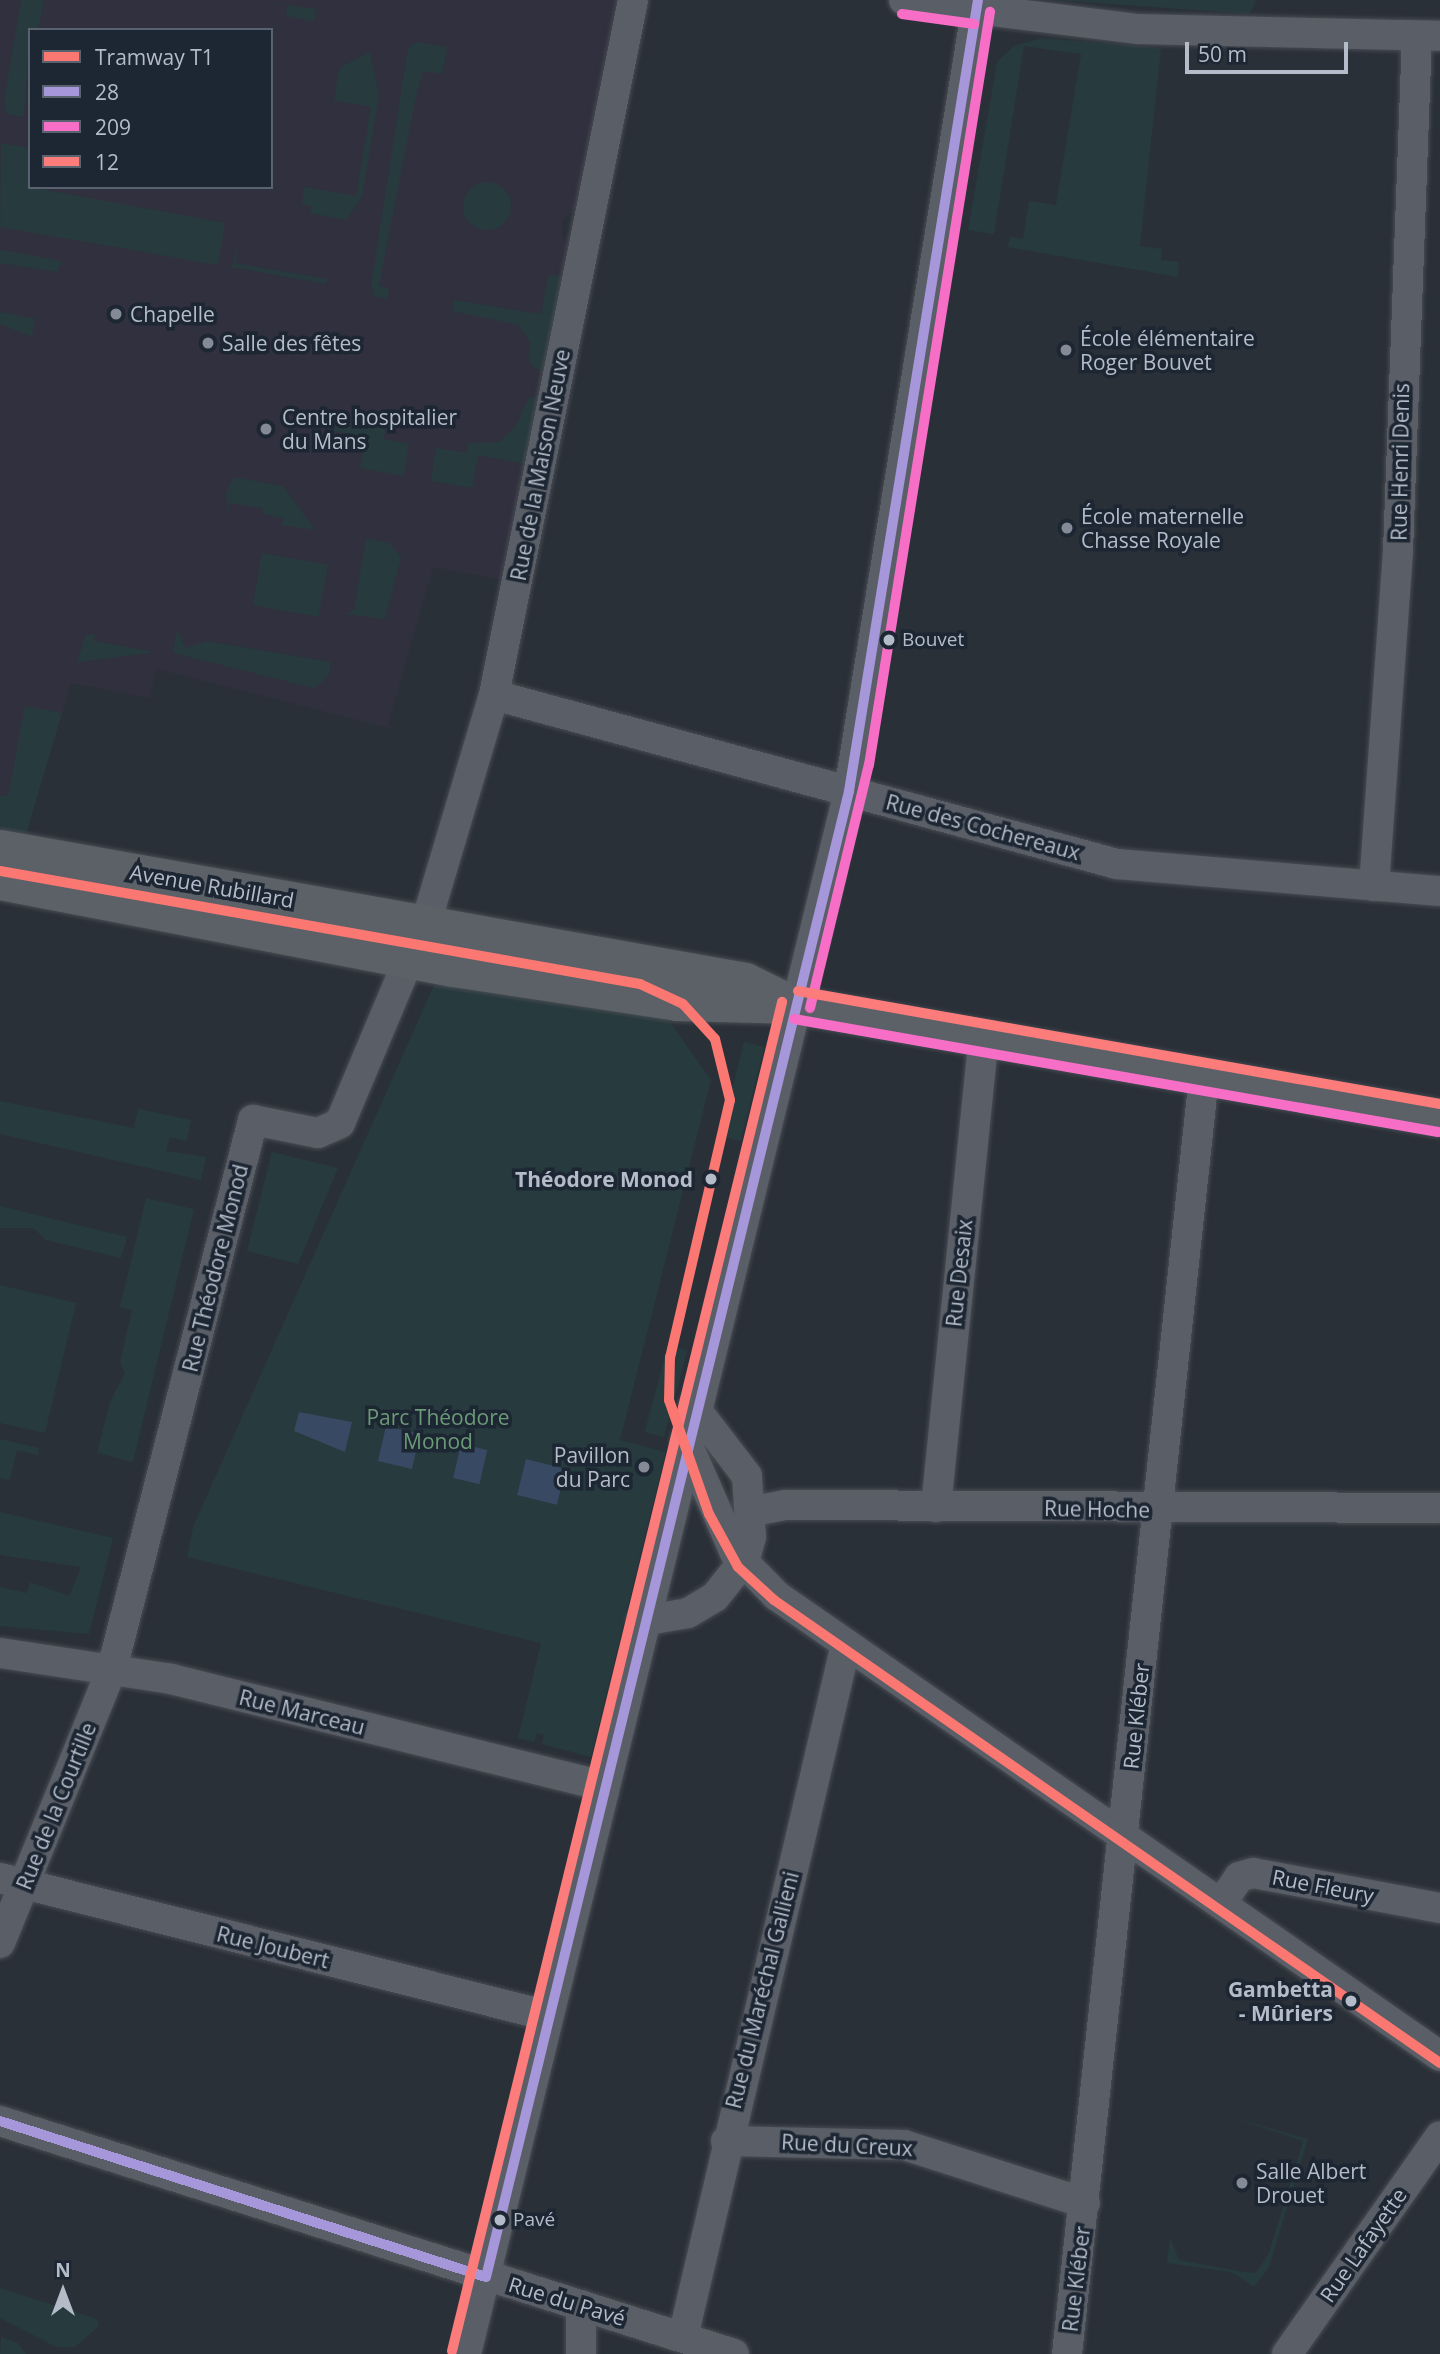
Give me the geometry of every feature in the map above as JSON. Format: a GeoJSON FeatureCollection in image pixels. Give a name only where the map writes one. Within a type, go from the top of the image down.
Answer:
{"type":"FeatureCollection","features":[{"type":"Feature","properties":{"kind":"main road","name":"Avenue Rubillard"},"geometry":{"type":"LineString","coordinates":[[0,848],[745,981],[796,1005]]}},
{"type":"Feature","properties":{"kind":"main road","name":"Avenue Rubillard"},"geometry":{"type":"LineString","coordinates":[[0,881],[408,964],[677,1002],[796,1005],[1440,1118]]}},
{"type":"Feature","properties":{"kind":"street","name":"Rue de la Maison Neuve"},"geometry":{"type":"LineString","coordinates":[[425,924],[495,695],[633,0]]}},
{"type":"Feature","properties":{"kind":"street"},"geometry":{"type":"LineString","coordinates":[[904,0],[977,5],[1139,29],[1428,36]]}},
{"type":"Feature","properties":{"kind":"street"},"geometry":{"type":"LineString","coordinates":[[466,2354],[545,2015],[849,791],[977,5]]}},
{"type":"Feature","properties":{"kind":"street","name":"Rue Henri Denis"},"geometry":{"type":"LineString","coordinates":[[1374,886],[1398,551],[1428,36]]}},
{"type":"Feature","properties":{"kind":"street","name":"Rue des Cochereaux"},"geometry":{"type":"LineString","coordinates":[[495,695],[1117,864],[1440,891]]}},
{"type":"Feature","properties":{"kind":"street"},"geometry":{"type":"LineString","coordinates":[[408,964],[425,924]]}},
{"type":"Feature","properties":{"kind":"street","name":"Rue Théodore Monod"},"geometry":{"type":"LineString","coordinates":[[112,1669],[253,1120],[318,1133],[338,1126],[408,964]]}},
{"type":"Feature","properties":{"kind":"street","name":"Rue Desaix"},"geometry":{"type":"LineString","coordinates":[[936,1507],[984,1038]]}},
{"type":"Feature","properties":{"kind":"street","name":"Rue Kléber"},"geometry":{"type":"LineString","coordinates":[[1067,2354],[1204,1077]]}},
{"type":"Feature","properties":{"kind":"street"},"geometry":{"type":"LineString","coordinates":[[642,1621],[703,1606],[742,1563],[754,1511],[739,1460],[694,1407]]}},
{"type":"Feature","properties":{"kind":"street"},"geometry":{"type":"LineString","coordinates":[[686,1441],[742,1563],[846,1644],[1440,2056]]}},
{"type":"Feature","properties":{"kind":"street","name":"Rue Hoche"},"geometry":{"type":"LineString","coordinates":[[754,1511],[936,1507],[1158,1510],[1440,1508]]}},
{"type":"Feature","properties":{"kind":"street","name":"Rue du Maréchal Gallieni"},"geometry":{"type":"LineString","coordinates":[[683,2337],[726,2141],[846,1644]]}},
{"type":"Feature","properties":{"kind":"street","name":"Rue Marceau"},"geometry":{"type":"LineString","coordinates":[[0,1653],[112,1669],[602,1786]]}},
{"type":"Feature","properties":{"kind":"street","name":"Rue de la Courtille"},"geometry":{"type":"LineString","coordinates":[[0,1943],[12,1881],[112,1669]]}},
{"type":"Feature","properties":{"kind":"street","name":"Rue Fleury"},"geometry":{"type":"LineString","coordinates":[[1221,1905],[1239,1877],[1253,1873],[1440,1908]]}},
{"type":"Feature","properties":{"kind":"street","name":"Rue Joubert"},"geometry":{"type":"LineString","coordinates":[[12,1881],[545,2015]]}},
{"type":"Feature","properties":{"kind":"street","name":"Rue du Pavé"},"geometry":{"type":"LineString","coordinates":[[0,2121],[734,2354]]}},
{"type":"Feature","properties":{"kind":"street","name":"Rue Lafayette"},"geometry":{"type":"LineString","coordinates":[[1287,2354],[1440,2136]]}},
{"type":"Feature","properties":{"kind":"street","name":"Rue du Creux"},"geometry":{"type":"LineString","coordinates":[[726,2141],[904,2145],[1085,2203]]}},
{"type":"Feature","properties":{"kind":"street"},"geometry":{"type":"LineString","coordinates":[[581,2305],[581,2354]]}},
{"type":"Feature","properties":{"kind":"shaded area","name":"Centre hospitalier du Mans"},"geometry":{"type":"Polygon","coordinates":[[[0,0],[616,0],[577,207],[562,220],[563,238],[570,239],[504,580],[433,567],[388,725],[394,729],[156,669],[150,698],[71,683],[26,834],[0,829],[0,0]]]}},
{"type":"Feature","properties":{"kind":"green space"},"geometry":{"type":"Polygon","coordinates":[[[21,0],[44,0],[38,28],[28,28],[24,117],[6,114],[4,101],[21,0]]]}},
{"type":"Feature","properties":{"kind":"green space"},"geometry":{"type":"Polygon","coordinates":[[[249,0],[316,9],[314,21],[286,16],[287,6],[249,0]]]}},
{"type":"Feature","properties":{"kind":"green space"},"geometry":{"type":"Polygon","coordinates":[[[1053,0],[1256,0],[1250,14],[1053,0]]]}},
{"type":"Feature","properties":{"kind":"green space"},"geometry":{"type":"Polygon","coordinates":[[[1041,38],[1161,48],[1140,246],[1162,249],[1161,260],[1179,262],[1178,277],[1008,247],[1010,237],[1023,239],[1029,201],[1056,205],[1081,54],[1024,46],[994,234],[968,230],[997,62],[1014,46],[1041,38]]]}},
{"type":"Feature","properties":{"kind":"green space"},"geometry":{"type":"Polygon","coordinates":[[[417,42],[447,47],[442,74],[423,71],[415,101],[379,286],[389,288],[387,299],[374,296],[371,286],[408,48],[417,42]]]}},
{"type":"Feature","properties":{"kind":"green space"},"geometry":{"type":"Polygon","coordinates":[[[370,52],[379,95],[362,197],[346,220],[310,213],[311,206],[302,204],[304,187],[356,196],[371,107],[334,100],[339,68],[370,52]]]}},
{"type":"Feature","properties":{"kind":"green space"},"geometry":{"type":"Polygon","coordinates":[[[1,143],[28,148],[28,189],[41,189],[225,223],[218,265],[0,227],[1,143]]]}},
{"type":"Feature","properties":{"kind":"green space"},"geometry":{"type":"Polygon","coordinates":[[[487,182],[504,189],[511,206],[504,223],[487,230],[470,223],[463,206],[470,189],[487,182]]]}},
{"type":"Feature","properties":{"kind":"green space"},"geometry":{"type":"Polygon","coordinates":[[[238,246],[236,263],[328,279],[326,284],[231,267],[238,246]]]}},
{"type":"Feature","properties":{"kind":"green space"},"geometry":{"type":"Polygon","coordinates":[[[0,250],[63,261],[57,272],[0,263],[0,250]]]}},
{"type":"Feature","properties":{"kind":"green space"},"geometry":{"type":"Polygon","coordinates":[[[549,274],[563,277],[543,374],[530,363],[530,343],[519,325],[452,311],[454,300],[541,314],[549,274]]]}},
{"type":"Feature","properties":{"kind":"green space"},"geometry":{"type":"Polygon","coordinates":[[[0,312],[35,319],[32,337],[0,324],[0,312]]]}},
{"type":"Feature","properties":{"kind":"green space"},"geometry":{"type":"Polygon","coordinates":[[[539,395],[525,464],[478,455],[472,488],[431,481],[436,448],[467,453],[468,443],[499,442],[516,426],[528,399],[539,395]]]}},
{"type":"Feature","properties":{"kind":"green space"},"geometry":{"type":"Polygon","coordinates":[[[331,419],[385,428],[384,439],[409,444],[404,476],[360,468],[366,437],[328,430],[331,419]]]}},
{"type":"Feature","properties":{"kind":"green space"},"geometry":{"type":"Polygon","coordinates":[[[234,477],[283,486],[315,530],[282,525],[283,518],[262,514],[263,508],[230,503],[228,514],[226,493],[234,477]]]}},
{"type":"Feature","properties":{"kind":"green space"},"geometry":{"type":"Polygon","coordinates":[[[366,538],[389,543],[401,557],[385,619],[345,614],[354,610],[366,538]]]}},
{"type":"Feature","properties":{"kind":"green space"},"geometry":{"type":"Polygon","coordinates":[[[262,553],[328,565],[319,617],[253,605],[262,553]]]}},
{"type":"Feature","properties":{"kind":"green space"},"geometry":{"type":"Polygon","coordinates":[[[177,629],[185,648],[207,641],[331,662],[328,677],[314,688],[173,653],[177,629]]]}},
{"type":"Feature","properties":{"kind":"green space"},"geometry":{"type":"Polygon","coordinates":[[[86,634],[95,635],[94,641],[156,652],[77,662],[86,634]]]}},
{"type":"Feature","properties":{"kind":"green space"},"geometry":{"type":"Polygon","coordinates":[[[25,706],[62,713],[26,834],[0,829],[0,795],[8,796],[25,706]]]}},
{"type":"Feature","properties":{"kind":"green space","name":"Parc Théodore Monod"},"geometry":{"type":"Polygon","coordinates":[[[438,976],[668,1019],[711,1080],[620,1440],[666,1452],[591,1757],[542,1744],[544,1735],[537,1733],[534,1742],[518,1738],[541,1643],[187,1557],[193,1527],[438,976]]]}},
{"type":"Feature","properties":{"kind":"green space"},"geometry":{"type":"Polygon","coordinates":[[[744,1042],[764,1047],[741,1141],[721,1136],[744,1042]]]}},
{"type":"Feature","properties":{"kind":"green space"},"geometry":{"type":"Polygon","coordinates":[[[0,1101],[134,1128],[138,1109],[191,1120],[187,1141],[170,1137],[166,1151],[206,1157],[201,1180],[0,1134],[0,1101]]]}},
{"type":"Feature","properties":{"kind":"green space"},"geometry":{"type":"Polygon","coordinates":[[[272,1152],[338,1168],[298,1264],[247,1251],[272,1152]]]}},
{"type":"Feature","properties":{"kind":"green space"},"geometry":{"type":"Polygon","coordinates":[[[146,1198],[194,1209],[133,1462],[97,1453],[110,1402],[125,1373],[120,1362],[132,1310],[120,1307],[146,1198]]]}},
{"type":"Feature","properties":{"kind":"green space"},"geometry":{"type":"Polygon","coordinates":[[[0,1206],[127,1237],[121,1258],[46,1240],[33,1228],[0,1228],[0,1206]]]}},
{"type":"Feature","properties":{"kind":"green space"},"geometry":{"type":"Polygon","coordinates":[[[0,1285],[76,1303],[45,1433],[0,1423],[0,1285]]]}},
{"type":"Feature","properties":{"kind":"green space"},"geometry":{"type":"Polygon","coordinates":[[[668,1345],[687,1350],[664,1437],[645,1432],[668,1345]]]}},
{"type":"Feature","properties":{"kind":"green space"},"geometry":{"type":"Polygon","coordinates":[[[0,1439],[39,1448],[38,1455],[17,1450],[10,1480],[0,1478],[0,1439]]]}},
{"type":"Feature","properties":{"kind":"green space"},"geometry":{"type":"Polygon","coordinates":[[[0,1512],[113,1538],[89,1634],[0,1626],[0,1587],[27,1593],[30,1582],[69,1596],[81,1567],[0,1555],[0,1512]]]}},
{"type":"Feature","properties":{"kind":"green space"},"geometry":{"type":"Polygon","coordinates":[[[1231,2117],[1308,2139],[1269,2267],[1254,2287],[1231,2272],[1167,2263],[1170,2237],[1179,2260],[1238,2271],[1256,2273],[1269,2253],[1303,2141],[1231,2117]]]}},
{"type":"Feature","properties":{"kind":"green space"},"geometry":{"type":"Polygon","coordinates":[[[0,2288],[97,2319],[99,2326],[75,2347],[56,2347],[0,2318],[0,2288]]]}},
{"type":"Feature","properties":{"kind":"green space"},"geometry":{"type":"Polygon","coordinates":[[[1,2337],[18,2343],[26,2354],[0,2354],[1,2337]]]}},
{"type":"Feature","properties":{"kind":"water"},"geometry":{"type":"Polygon","coordinates":[[[299,1412],[352,1422],[345,1452],[294,1431],[299,1412]]]}},
{"type":"Feature","properties":{"kind":"water"},"geometry":{"type":"Polygon","coordinates":[[[386,1426],[420,1434],[412,1469],[378,1461],[386,1426]]]}},
{"type":"Feature","properties":{"kind":"water"},"geometry":{"type":"Polygon","coordinates":[[[461,1444],[487,1450],[479,1484],[453,1478],[461,1444]]]}},
{"type":"Feature","properties":{"kind":"water"},"geometry":{"type":"Polygon","coordinates":[[[526,1459],[566,1469],[557,1505],[517,1495],[526,1459]]]}},
{"type":"Feature","properties":{"kind":"tram line","name":"T1"},"geometry":{"type":"LineString","coordinates":[[0,871],[640,984],[683,1004],[715,1039],[730,1100],[670,1357],[669,1400],[709,1514],[738,1567],[774,1600],[1440,2063]]}},
{"type":"Feature","properties":{"kind":"transit line","name":"28"},"geometry":{"type":"LineString","coordinates":[[486,2277],[849,791],[978,0]]}},
{"type":"Feature","properties":{"kind":"transit line","name":"209"},"geometry":{"type":"LineString","coordinates":[[810,1008],[869,765],[990,12]]}},
{"type":"Feature","properties":{"kind":"transit line","name":"209"},"geometry":{"type":"LineString","coordinates":[[902,14],[974,24]]}},
{"type":"Feature","properties":{"kind":"transit line","name":"12"},"geometry":{"type":"LineString","coordinates":[[798,991],[1440,1104]]}},
{"type":"Feature","properties":{"kind":"transit line","name":"12"},"geometry":{"type":"LineString","coordinates":[[452,2351],[782,1002]]}},
{"type":"Feature","properties":{"kind":"transit line","name":"209"},"geometry":{"type":"LineString","coordinates":[[794,1019],[1438,1132]]}},
{"type":"Feature","properties":{"kind":"transit line","name":"28"},"geometry":{"type":"LineString","coordinates":[[0,2121],[486,2277]]}},
{"type":"Feature","properties":{"kind":"place","name":"Chapelle"},"geometry":{"type":"Point","coordinates":[116,314]}},
{"type":"Feature","properties":{"kind":"place","name":"Salle des fêtes"},"geometry":{"type":"Point","coordinates":[208,343]}},
{"type":"Feature","properties":{"kind":"place","name":"École élémentaire Roger Bouvet"},"geometry":{"type":"Point","coordinates":[1066,350]}},
{"type":"Feature","properties":{"kind":"place","name":"Centre hospitalier du Mans"},"geometry":{"type":"Point","coordinates":[266,429]}},
{"type":"Feature","properties":{"kind":"place","name":"École maternelle Chasse Royale"},"geometry":{"type":"Point","coordinates":[1067,528]}},
{"type":"Feature","properties":{"kind":"place","name":"Bouvet"},"geometry":{"type":"Point","coordinates":[889,640]}},
{"type":"Feature","properties":{"kind":"place","name":"Théodore Monod"},"geometry":{"type":"Point","coordinates":[711,1179]}},
{"type":"Feature","properties":{"kind":"place","name":"Pavillon du Parc"},"geometry":{"type":"Point","coordinates":[644,1467]}},
{"type":"Feature","properties":{"kind":"place","name":"Gambetta - Mûriers"},"geometry":{"type":"Point","coordinates":[1351,2001]}},
{"type":"Feature","properties":{"kind":"place","name":"Salle Albert Drouet"},"geometry":{"type":"Point","coordinates":[1242,2183]}},
{"type":"Feature","properties":{"kind":"place","name":"Pavé"},"geometry":{"type":"Point","coordinates":[500,2220]}}]}
